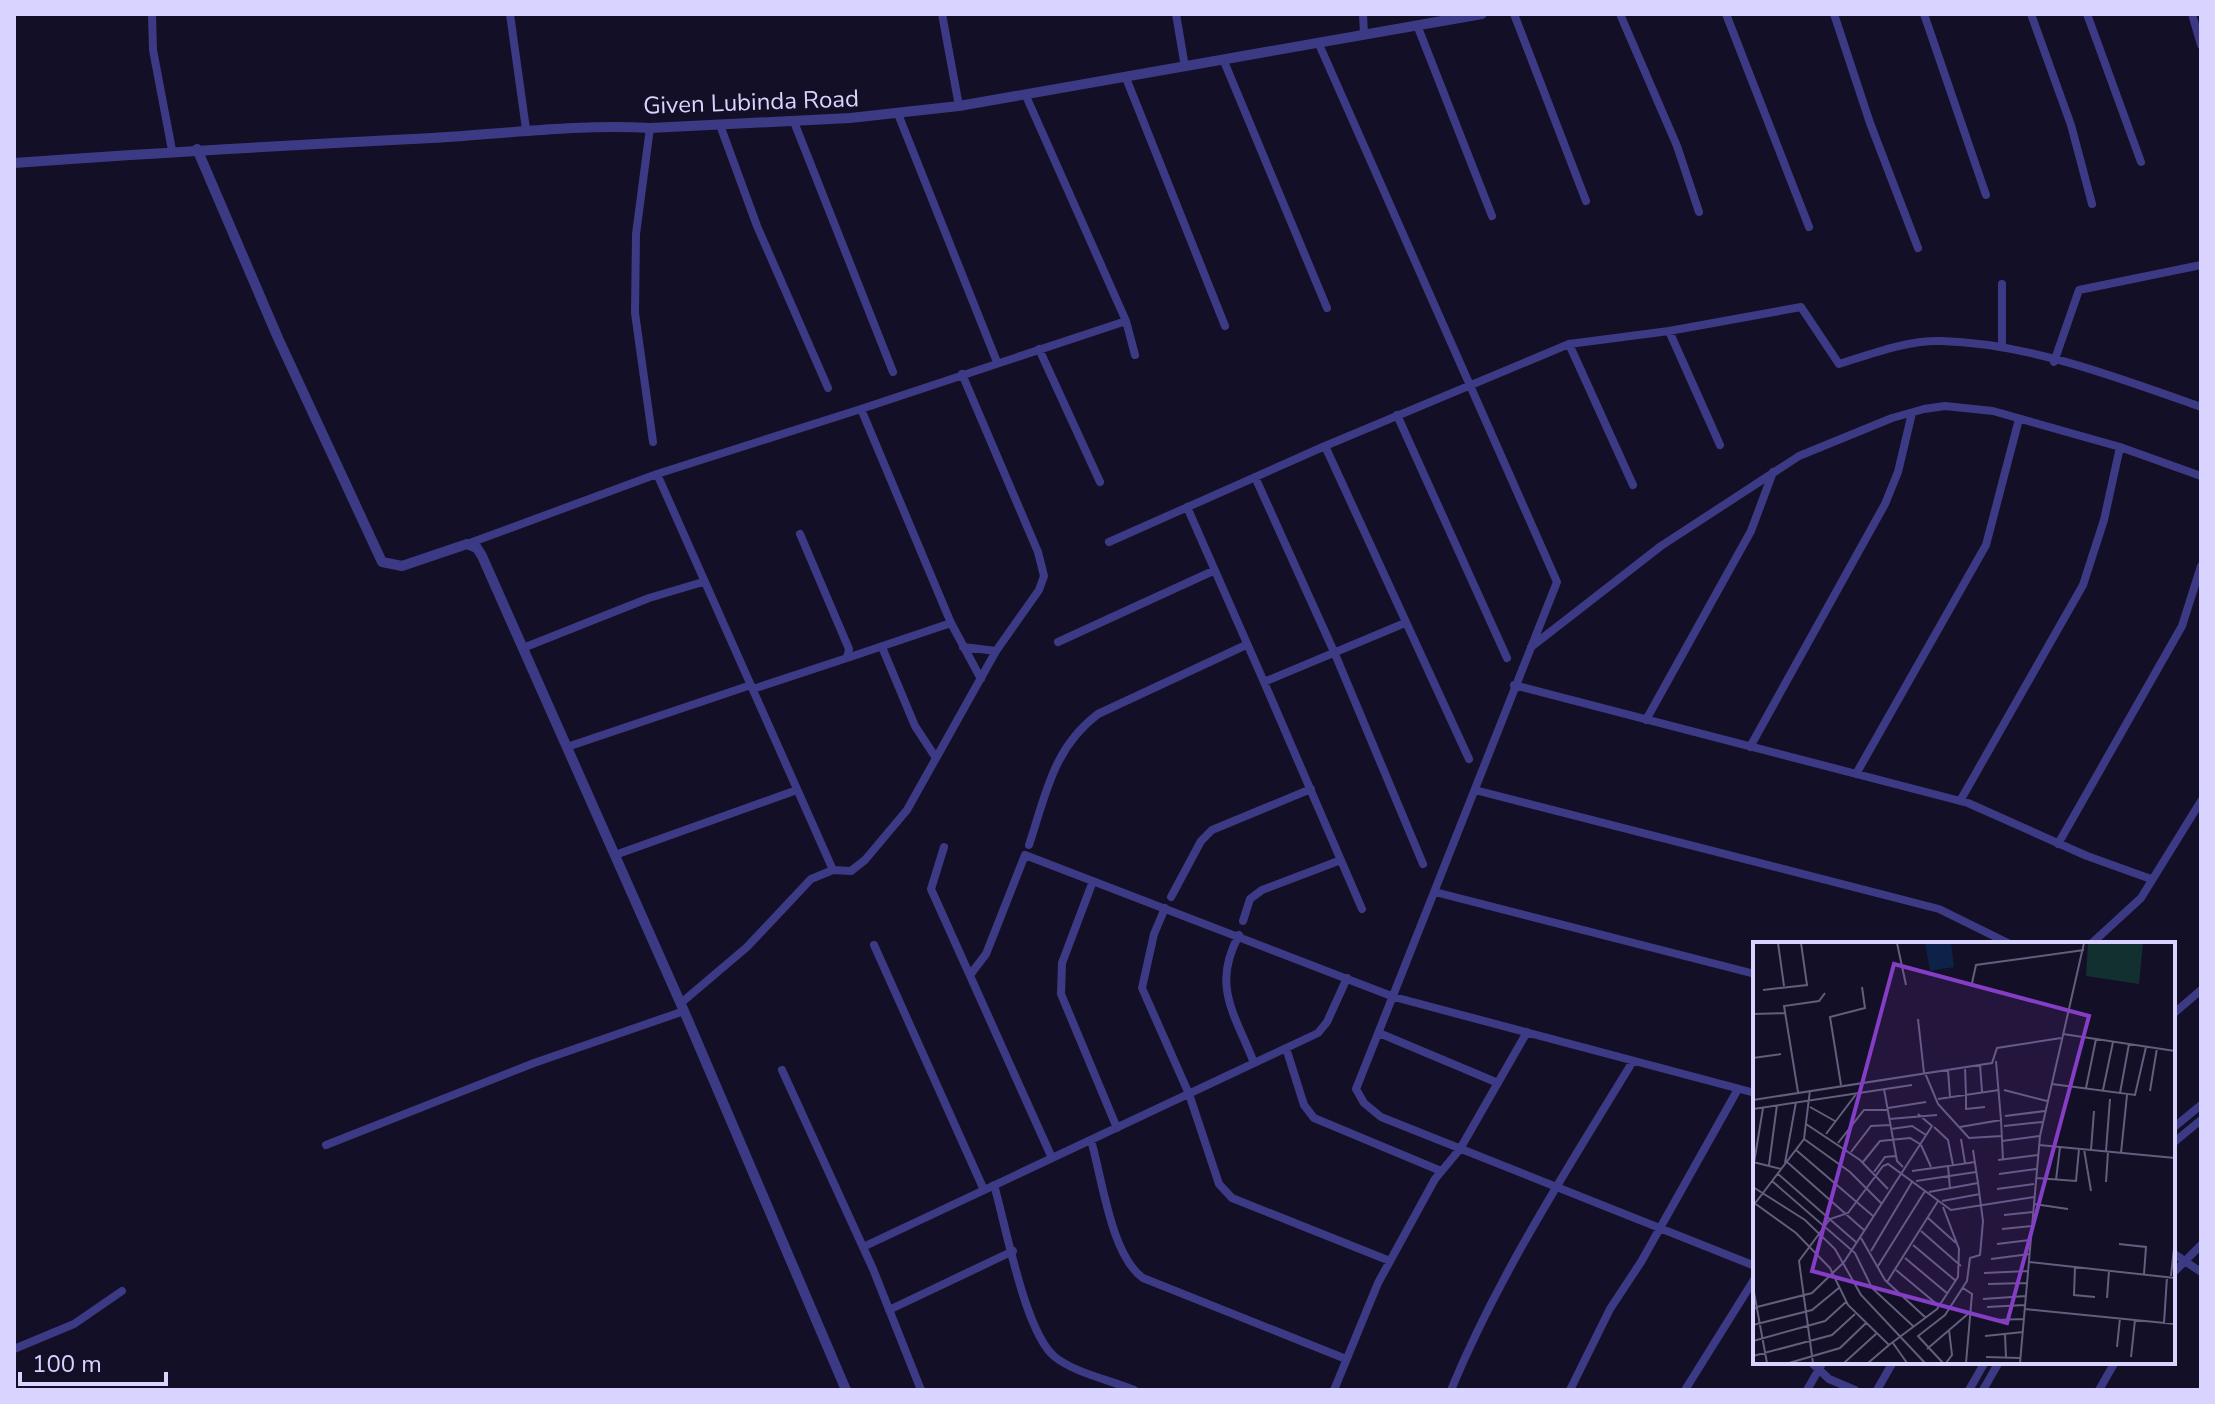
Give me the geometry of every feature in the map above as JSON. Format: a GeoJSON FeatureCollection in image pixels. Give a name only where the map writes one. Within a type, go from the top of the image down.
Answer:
{"type":"FeatureCollection","features":[{"type":"Feature","properties":{"kind":"street"},"geometry":{"type":"LineString","coordinates":[[152,14],[153,50],[172,150]]}},
{"type":"Feature","properties":{"kind":"street"},"geometry":{"type":"LineString","coordinates":[[510,14],[526,129]]}},
{"type":"Feature","properties":{"kind":"street"},"geometry":{"type":"LineString","coordinates":[[942,14],[959,106]]}},
{"type":"Feature","properties":{"kind":"street"},"geometry":{"type":"LineString","coordinates":[[1176,14],[1185,67]]}},
{"type":"Feature","properties":{"kind":"street"},"geometry":{"type":"LineString","coordinates":[[1363,14],[1364,34]]}},
{"type":"Feature","properties":{"kind":"street","name":"Given Lubinda Road"},"geometry":{"type":"LineString","coordinates":[[14,163],[172,150],[526,129],[650,128],[898,114],[1026,96],[1482,14]]}},
{"type":"Feature","properties":{"kind":"street"},"geometry":{"type":"LineString","coordinates":[[1514,14],[1586,201]]}},
{"type":"Feature","properties":{"kind":"street"},"geometry":{"type":"LineString","coordinates":[[1620,14],[1677,146],[1699,212]]}},
{"type":"Feature","properties":{"kind":"street"},"geometry":{"type":"LineString","coordinates":[[1726,14],[1809,227]]}},
{"type":"Feature","properties":{"kind":"street"},"geometry":{"type":"LineString","coordinates":[[1834,14],[1848,62],[1918,248]]}},
{"type":"Feature","properties":{"kind":"street"},"geometry":{"type":"LineString","coordinates":[[1924,14],[1986,195]]}},
{"type":"Feature","properties":{"kind":"street"},"geometry":{"type":"LineString","coordinates":[[2031,14],[2071,125],[2092,204]]}},
{"type":"Feature","properties":{"kind":"street"},"geometry":{"type":"LineString","coordinates":[[2087,14],[2141,162]]}},
{"type":"Feature","properties":{"kind":"street"},"geometry":{"type":"LineString","coordinates":[[2192,14],[2201,45]]}},
{"type":"Feature","properties":{"kind":"street"},"geometry":{"type":"LineString","coordinates":[[1417,25],[1492,216]]}},
{"type":"Feature","properties":{"kind":"street"},"geometry":{"type":"LineString","coordinates":[[1318,42],[1557,582],[1356,1089],[1364,1103],[1381,1117],[1753,1265]]}},
{"type":"Feature","properties":{"kind":"street"},"geometry":{"type":"LineString","coordinates":[[1223,59],[1327,308]]}},
{"type":"Feature","properties":{"kind":"street"},"geometry":{"type":"LineString","coordinates":[[1126,78],[1225,326]]}},
{"type":"Feature","properties":{"kind":"street"},"geometry":{"type":"LineString","coordinates":[[1026,96],[1126,321],[1135,355]]}},
{"type":"Feature","properties":{"kind":"street"},"geometry":{"type":"LineString","coordinates":[[898,114],[997,362]]}},
{"type":"Feature","properties":{"kind":"street"},"geometry":{"type":"LineString","coordinates":[[794,122],[893,372]]}},
{"type":"Feature","properties":{"kind":"street"},"geometry":{"type":"LineString","coordinates":[[720,125],[757,226],[828,388]]}},
{"type":"Feature","properties":{"kind":"street"},"geometry":{"type":"LineString","coordinates":[[650,128],[636,234],[635,313],[653,442]]}},
{"type":"Feature","properties":{"kind":"street"},"geometry":{"type":"LineString","coordinates":[[197,149],[374,552],[382,562],[402,566],[475,543],[657,474],[1126,321]]}},
{"type":"Feature","properties":{"kind":"street"},"geometry":{"type":"LineString","coordinates":[[2054,362],[2079,290],[2200,266]]}},
{"type":"Feature","properties":{"kind":"street"},"geometry":{"type":"LineString","coordinates":[[2002,284],[2002,347]]}},
{"type":"Feature","properties":{"kind":"street"},"geometry":{"type":"LineString","coordinates":[[1109,542],[1470,383],[1569,344],[1669,331],[1801,307],[1839,364],[1878,352],[1938,341],[2002,347],[2201,407]]}},
{"type":"Feature","properties":{"kind":"street"},"geometry":{"type":"LineString","coordinates":[[1669,331],[1720,445]]}},
{"type":"Feature","properties":{"kind":"street"},"geometry":{"type":"LineString","coordinates":[[1569,344],[1633,485]]}},
{"type":"Feature","properties":{"kind":"street"},"geometry":{"type":"LineString","coordinates":[[1039,349],[1100,482]]}},
{"type":"Feature","properties":{"kind":"street"},"geometry":{"type":"LineString","coordinates":[[822,872],[851,871],[865,860],[907,810],[996,651],[1039,590],[1044,576],[1038,552],[962,374]]}},
{"type":"Feature","properties":{"kind":"street"},"geometry":{"type":"LineString","coordinates":[[1530,648],[1661,546],[1799,456],[1912,413],[1945,406],[1993,411],[2120,447],[2201,476]]}},
{"type":"Feature","properties":{"kind":"street"},"geometry":{"type":"LineString","coordinates":[[861,409],[951,623],[981,679]]}},
{"type":"Feature","properties":{"kind":"street"},"geometry":{"type":"LineString","coordinates":[[1750,747],[1885,504],[1898,472],[1912,413]]}},
{"type":"Feature","properties":{"kind":"street"},"geometry":{"type":"LineString","coordinates":[[1397,415],[1507,658]]}},
{"type":"Feature","properties":{"kind":"street"},"geometry":{"type":"LineString","coordinates":[[1856,774],[1986,545],[2002,495],[2019,419]]}},
{"type":"Feature","properties":{"kind":"street"},"geometry":{"type":"LineString","coordinates":[[1325,446],[1469,759]]}},
{"type":"Feature","properties":{"kind":"street"},"geometry":{"type":"LineString","coordinates":[[1960,801],[2083,585],[2104,520],[2120,447]]}},
{"type":"Feature","properties":{"kind":"street"},"geometry":{"type":"LineString","coordinates":[[1646,720],[1751,531],[1773,472]]}},
{"type":"Feature","properties":{"kind":"street"},"geometry":{"type":"LineString","coordinates":[[657,474],[833,870]]}},
{"type":"Feature","properties":{"kind":"street"},"geometry":{"type":"LineString","coordinates":[[1255,477],[1335,654],[1423,864]]}},
{"type":"Feature","properties":{"kind":"street"},"geometry":{"type":"LineString","coordinates":[[1187,507],[1362,909]]}},
{"type":"Feature","properties":{"kind":"street"},"geometry":{"type":"LineString","coordinates":[[800,534],[849,649],[847,658]]}},
{"type":"Feature","properties":{"kind":"street"},"geometry":{"type":"LineString","coordinates":[[475,543],[682,1007],[846,1390]]}},
{"type":"Feature","properties":{"kind":"street"},"geometry":{"type":"LineString","coordinates":[[2058,844],[2182,626],[2201,566]]}},
{"type":"Feature","properties":{"kind":"street"},"geometry":{"type":"LineString","coordinates":[[1058,642],[1213,571]]}},
{"type":"Feature","properties":{"kind":"street"},"geometry":{"type":"LineString","coordinates":[[523,648],[637,603],[703,582]]}},
{"type":"Feature","properties":{"kind":"street"},"geometry":{"type":"LineString","coordinates":[[567,747],[951,623]]}},
{"type":"Feature","properties":{"kind":"street"},"geometry":{"type":"LineString","coordinates":[[1264,682],[1405,623]]}},
{"type":"Feature","properties":{"kind":"street"},"geometry":{"type":"LineString","coordinates":[[1029,845],[1067,742],[1084,724],[1098,714],[1246,645]]}},
{"type":"Feature","properties":{"kind":"street"},"geometry":{"type":"LineString","coordinates":[[882,647],[915,726],[936,758]]}},
{"type":"Feature","properties":{"kind":"street"},"geometry":{"type":"LineString","coordinates":[[963,647],[996,651]]}},
{"type":"Feature","properties":{"kind":"street"},"geometry":{"type":"LineString","coordinates":[[1514,685],[1960,801],[2058,844],[2151,879]]}},
{"type":"Feature","properties":{"kind":"street"},"geometry":{"type":"LineString","coordinates":[[1171,897],[1205,835],[1311,789]]}},
{"type":"Feature","properties":{"kind":"street"},"geometry":{"type":"LineString","coordinates":[[615,855],[797,790]]}},
{"type":"Feature","properties":{"kind":"street"},"geometry":{"type":"LineString","coordinates":[[1475,790],[1939,909],[2006,942]]}},
{"type":"Feature","properties":{"kind":"street"},"geometry":{"type":"LineString","coordinates":[[2093,942],[2141,898],[2201,801]]}},
{"type":"Feature","properties":{"kind":"street"},"geometry":{"type":"LineString","coordinates":[[944,847],[931,889],[1052,1158]]}},
{"type":"Feature","properties":{"kind":"street"},"geometry":{"type":"LineString","coordinates":[[970,975],[986,954],[1025,855],[1394,997],[1753,1093]]}},
{"type":"Feature","properties":{"kind":"street"},"geometry":{"type":"LineString","coordinates":[[326,1145],[682,1007],[747,947],[792,897],[822,872],[828,858]]}},
{"type":"Feature","properties":{"kind":"street"},"geometry":{"type":"LineString","coordinates":[[1243,921],[1250,899],[1262,890],[1341,860]]}},
{"type":"Feature","properties":{"kind":"street"},"geometry":{"type":"LineString","coordinates":[[1093,881],[1062,963],[1061,994],[1117,1128]]}},
{"type":"Feature","properties":{"kind":"street"},"geometry":{"type":"LineString","coordinates":[[1435,892],[1753,973]]}},
{"type":"Feature","properties":{"kind":"street"},"geometry":{"type":"LineString","coordinates":[[1165,908],[1154,934],[1142,988],[1189,1094],[1219,1184],[1232,1198],[1390,1261]]}},
{"type":"Feature","properties":{"kind":"street"},"geometry":{"type":"LineString","coordinates":[[1239,935],[1227,958],[1224,983],[1254,1063]]}},
{"type":"Feature","properties":{"kind":"street"},"geometry":{"type":"LineString","coordinates":[[874,945],[984,1190]]}},
{"type":"Feature","properties":{"kind":"street"},"geometry":{"type":"LineString","coordinates":[[863,1247],[1318,1033],[1327,1022],[1347,978]]}},
{"type":"Feature","properties":{"kind":"street"},"geometry":{"type":"LineString","coordinates":[[2175,1012],[2201,990]]}},
{"type":"Feature","properties":{"kind":"street"},"geometry":{"type":"LineString","coordinates":[[1334,1390],[1390,1261],[1441,1171],[1460,1149],[1527,1032]]}},
{"type":"Feature","properties":{"kind":"street"},"geometry":{"type":"LineString","coordinates":[[1379,1033],[1498,1083]]}},
{"type":"Feature","properties":{"kind":"street"},"geometry":{"type":"LineString","coordinates":[[1286,1048],[1304,1105],[1314,1118],[1441,1171]]}},
{"type":"Feature","properties":{"kind":"street"},"geometry":{"type":"LineString","coordinates":[[1451,1390],[1478,1326],[1556,1187],[1633,1061]]}},
{"type":"Feature","properties":{"kind":"street"},"geometry":{"type":"LineString","coordinates":[[782,1070],[863,1247],[921,1390]]}},
{"type":"Feature","properties":{"kind":"street"},"geometry":{"type":"LineString","coordinates":[[1570,1390],[1610,1309],[1660,1228],[1738,1089]]}},
{"type":"Feature","properties":{"kind":"street"},"geometry":{"type":"LineString","coordinates":[[2175,1126],[2201,1105]]}},
{"type":"Feature","properties":{"kind":"street"},"geometry":{"type":"LineString","coordinates":[[2175,1141],[2201,1120]]}},
{"type":"Feature","properties":{"kind":"street"},"geometry":{"type":"LineString","coordinates":[[1091,1140],[1121,1250],[1132,1270],[1143,1278],[1346,1359]]}},
{"type":"Feature","properties":{"kind":"street"},"geometry":{"type":"LineString","coordinates":[[994,1185],[1042,1346],[1058,1360],[1134,1390]]}},
{"type":"Feature","properties":{"kind":"street"},"geometry":{"type":"LineString","coordinates":[[2175,1271],[2201,1245]]}},
{"type":"Feature","properties":{"kind":"street"},"geometry":{"type":"LineString","coordinates":[[889,1310],[1013,1251]]}},
{"type":"Feature","properties":{"kind":"street"},"geometry":{"type":"LineString","coordinates":[[2175,1254],[2201,1272]]}},
{"type":"Feature","properties":{"kind":"street"},"geometry":{"type":"LineString","coordinates":[[1685,1390],[1753,1281]]}},
{"type":"Feature","properties":{"kind":"street"},"geometry":{"type":"LineString","coordinates":[[14,1349],[74,1324],[122,1291]]}},
{"type":"Feature","properties":{"kind":"street"},"geometry":{"type":"LineString","coordinates":[[1877,1390],[1892,1364]]}},
{"type":"Feature","properties":{"kind":"street"},"geometry":{"type":"LineString","coordinates":[[1969,1390],[1984,1364]]}},
{"type":"Feature","properties":{"kind":"street"},"geometry":{"type":"LineString","coordinates":[[1983,1390],[1998,1364]]}},
{"type":"Feature","properties":{"kind":"street"},"geometry":{"type":"LineString","coordinates":[[2099,1390],[2114,1364]]}},
{"type":"Feature","properties":{"kind":"street"},"geometry":{"type":"LineString","coordinates":[[1807,1390],[1821,1366],[1829,1379],[1855,1390]]}}]}
